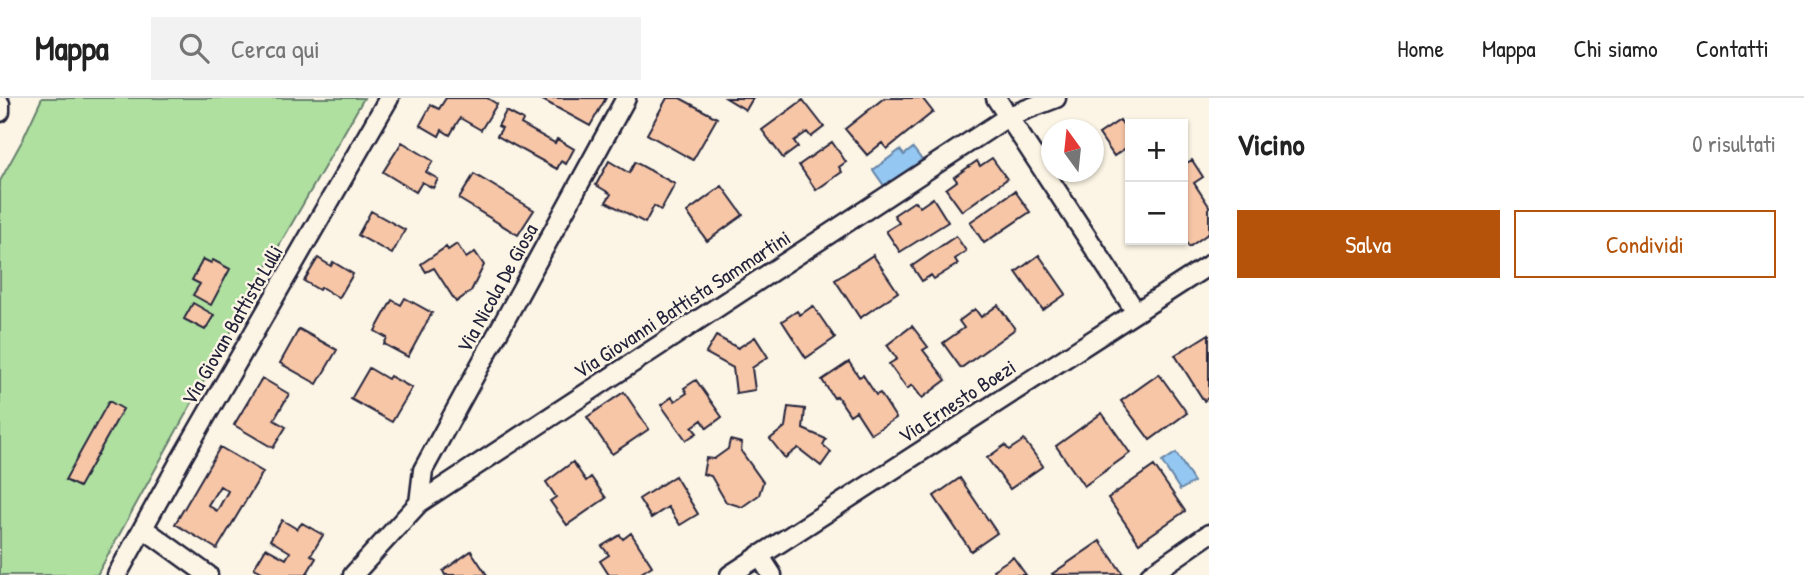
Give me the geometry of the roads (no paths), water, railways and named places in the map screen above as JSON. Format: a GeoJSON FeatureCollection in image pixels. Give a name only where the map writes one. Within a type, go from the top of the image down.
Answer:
{"type":"FeatureCollection","features":[{"type":"Feature","properties":{"kind":"street","name":"Via Giovan Battista Lulli"},"geometry":{"type":"LineString","coordinates":[[117,575],[389,98]]}},
{"type":"Feature","properties":{"kind":"street","name":"Via Nicola De Giosa"},"geometry":{"type":"LineString","coordinates":[[419,503],[424,470],[626,98]]}},
{"type":"Feature","properties":{"kind":"street"},"geometry":{"type":"LineString","coordinates":[[996,98],[1136,312]]}},
{"type":"Feature","properties":{"kind":"street","name":"Via Giovanni Battista Sammartini"},"geometry":{"type":"LineString","coordinates":[[353,575],[419,503],[1009,116],[1056,98]]}},
{"type":"Feature","properties":{"kind":"street"},"geometry":{"type":"LineString","coordinates":[[0,105],[0,112]]}},
{"type":"Feature","properties":{"kind":"street","name":"Via Ernesto Boezi"},"geometry":{"type":"LineString","coordinates":[[730,575],[1209,265]]}},
{"type":"Feature","properties":{"kind":"street"},"geometry":{"type":"LineString","coordinates":[[143,528],[208,575]]}},
{"type":"Feature","properties":{"kind":"street"},"geometry":{"type":"LineString","coordinates":[[1150,575],[1209,534]]}},
{"type":"Feature","properties":{"kind":"street"},"geometry":{"type":"LineString","coordinates":[[760,555],[772,575]]}},
{"type":"Feature","properties":{"kind":"water"},"geometry":{"type":"Polygon","coordinates":[[[913,148],[922,160],[885,187],[873,170],[900,150],[904,155],[913,148]]]}},
{"type":"Feature","properties":{"kind":"water"},"geometry":{"type":"Polygon","coordinates":[[[1176,453],[1194,482],[1180,490],[1162,462],[1176,453]]]}}]}
